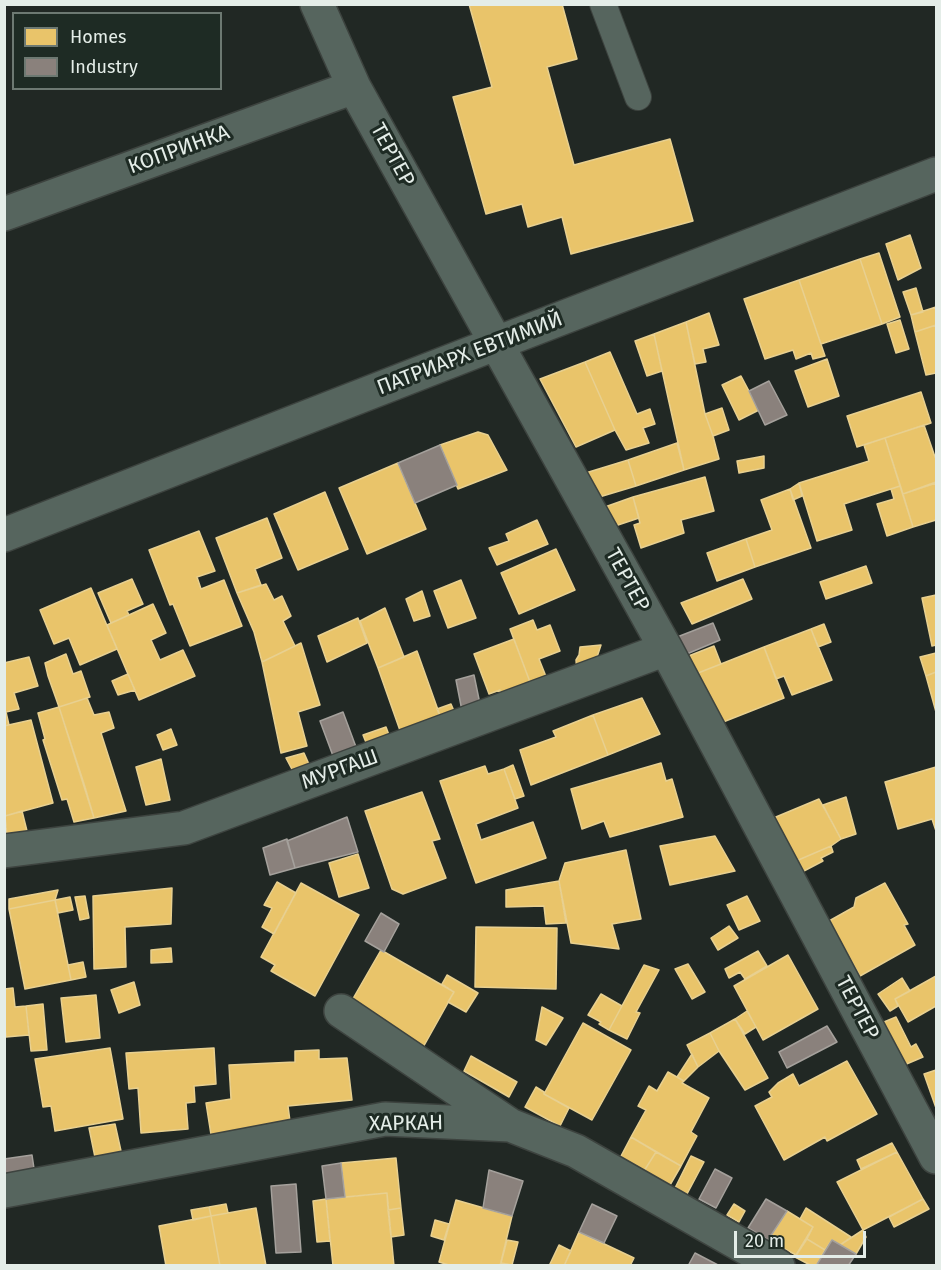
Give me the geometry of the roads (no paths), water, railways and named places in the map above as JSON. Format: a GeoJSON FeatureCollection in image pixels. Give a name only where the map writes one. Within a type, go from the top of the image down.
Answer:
{"type":"FeatureCollection","features":[{"type":"Feature","properties":{"kind":"street","name":"ТЕРТЕР"},"geometry":{"type":"LineString","coordinates":[[316,4],[354,87],[666,649],[936,1157]]}},
{"type":"Feature","properties":{"kind":"street","name":"КОПРИНКА"},"geometry":{"type":"LineString","coordinates":[[4,214],[354,87]]}},
{"type":"Feature","properties":{"kind":"street","name":"ПАТРИАРХ ЕВТИМИЙ"},"geometry":{"type":"LineString","coordinates":[[4,535],[936,174]]}},
{"type":"Feature","properties":{"kind":"street","name":"МУРГАШ"},"geometry":{"type":"LineString","coordinates":[[4,851],[184,828],[666,649]]}},
{"type":"Feature","properties":{"kind":"street"},"geometry":{"type":"LineString","coordinates":[[341,1011],[510,1125]]}},
{"type":"Feature","properties":{"kind":"street","name":"ХАРКАН"},"geometry":{"type":"LineString","coordinates":[[4,1191],[385,1119],[510,1125],[576,1151],[778,1266]]}},
{"type":"Feature","properties":{"kind":"lane"},"geometry":{"type":"LineString","coordinates":[[603,4],[638,97]]}}]}
